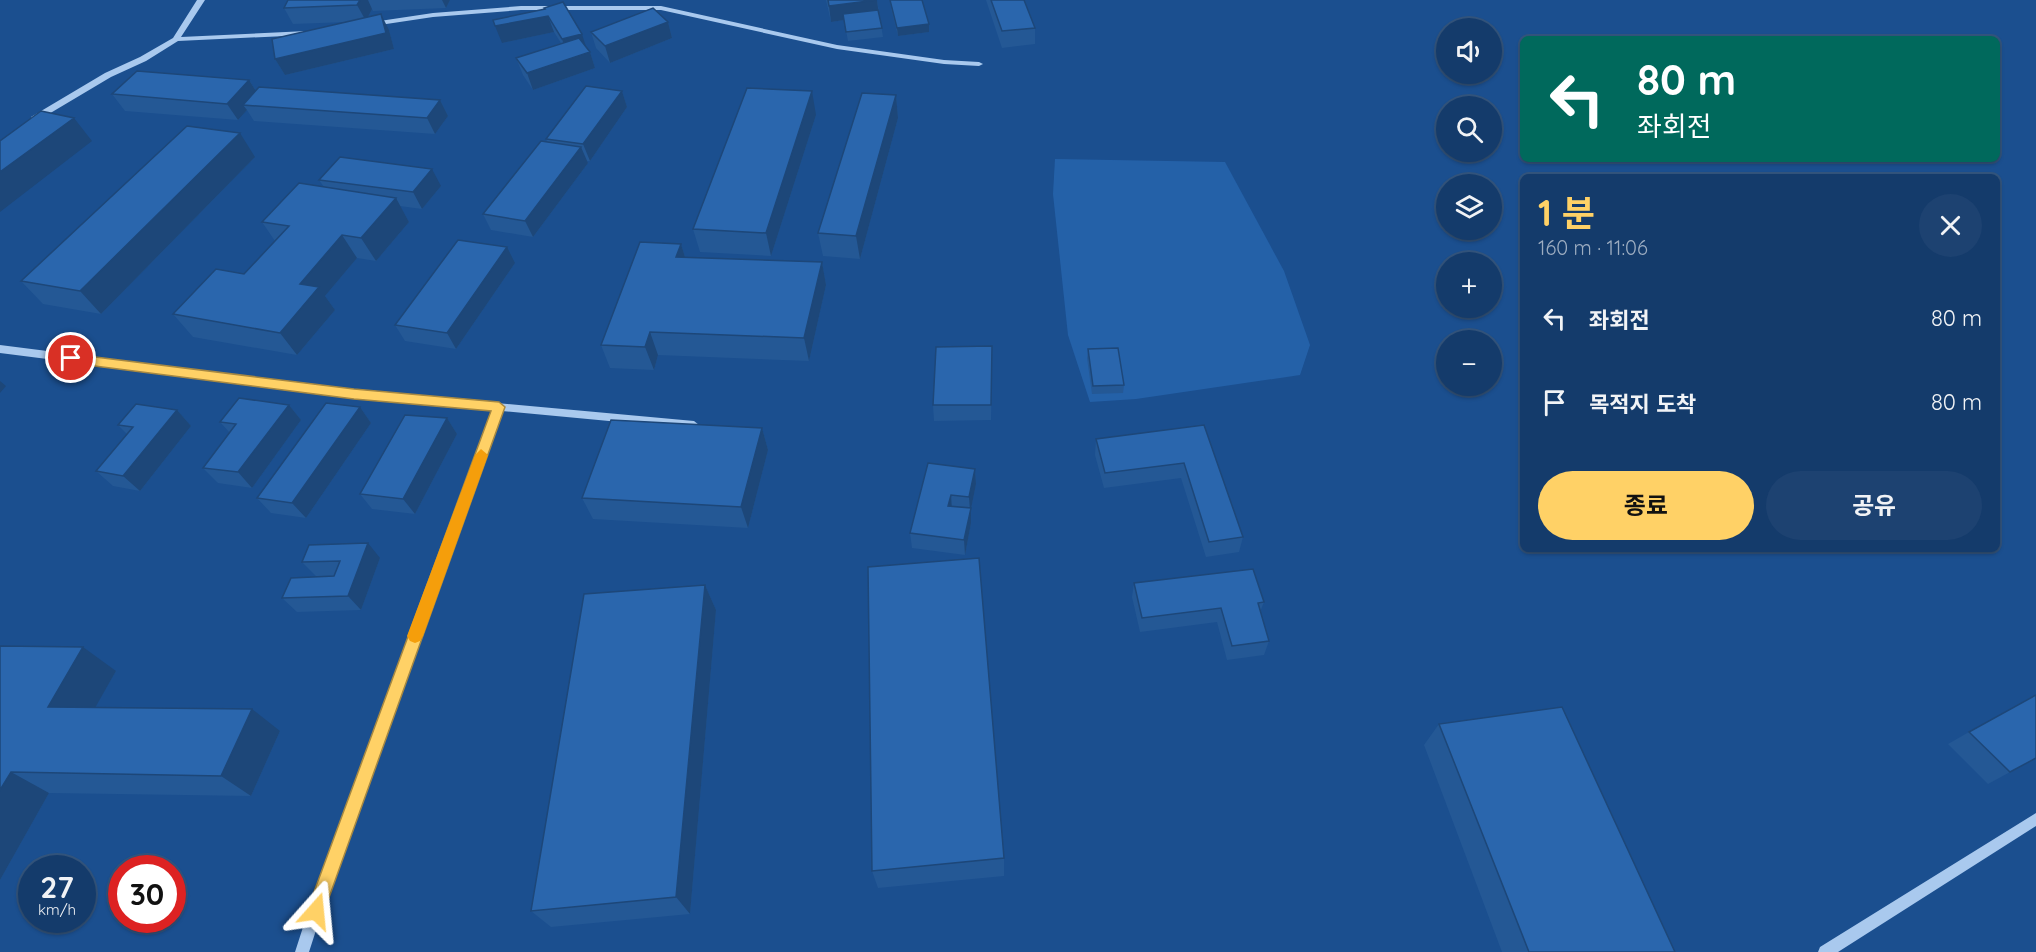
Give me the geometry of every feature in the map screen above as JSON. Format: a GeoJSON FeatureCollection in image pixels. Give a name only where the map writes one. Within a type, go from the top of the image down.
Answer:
{"type":"FeatureCollection","features":[{"type":"Feature","properties":{"kind":"street"},"geometry":{"type":"LineString","coordinates":[[28,123],[108,75],[143,59],[176,39],[201,0]]}},
{"type":"Feature","properties":{"kind":"street"},"geometry":{"type":"LineString","coordinates":[[525,8],[550,0]]}},
{"type":"Feature","properties":{"kind":"street"},"geometry":{"type":"LineString","coordinates":[[366,26],[433,15],[525,8],[661,8],[837,47],[944,62],[980,64]]}},
{"type":"Feature","properties":{"kind":"street"},"geometry":{"type":"LineString","coordinates":[[176,39],[311,33]]}},
{"type":"Feature","properties":{"kind":"street"},"geometry":{"type":"LineString","coordinates":[[0,350],[354,394],[711,427]]}},
{"type":"Feature","properties":{"kind":"street"},"geometry":{"type":"LineString","coordinates":[[303,952],[322,890],[499,407]]}},
{"type":"Feature","properties":{"kind":"street"},"geometry":{"type":"LineString","coordinates":[[1826,952],[2036,819]]}},
{"type":"Feature","properties":{"kind":"shaded area"},"geometry":{"type":"Polygon","coordinates":[[[1055,159],[1225,162],[1284,271],[1310,345],[1300,375],[1136,399],[1090,402],[1068,335],[1053,194],[1055,159]]]}},
{"type":"Feature","properties":{"kind":"building"},"geometry":{"type":"Polygon","coordinates":[[[288,0],[360,0],[357,5],[284,8],[288,0]]]}},
{"type":"Feature","properties":{"kind":"building"},"geometry":{"type":"Polygon","coordinates":[[[828,0],[876,0],[829,6],[828,0]]]}},
{"type":"Feature","properties":{"kind":"building"},"geometry":{"type":"Polygon","coordinates":[[[890,0],[922,0],[929,24],[897,28],[890,0]]]}},
{"type":"Feature","properties":{"kind":"building"},"geometry":{"type":"Polygon","coordinates":[[[991,0],[1024,0],[1035,28],[1002,31],[991,0]]]}},
{"type":"Feature","properties":{"kind":"building"},"geometry":{"type":"Polygon","coordinates":[[[563,2],[582,34],[562,39],[548,16],[495,26],[493,20],[545,9],[563,2]]]}},
{"type":"Feature","properties":{"kind":"building"},"geometry":{"type":"Polygon","coordinates":[[[653,8],[668,22],[605,46],[591,32],[653,8]]]}},
{"type":"Feature","properties":{"kind":"building"},"geometry":{"type":"Polygon","coordinates":[[[878,10],[882,28],[846,32],[843,14],[878,10]]]}},
{"type":"Feature","properties":{"kind":"building"},"geometry":{"type":"Polygon","coordinates":[[[381,14],[386,33],[275,59],[272,39],[381,14]]]}},
{"type":"Feature","properties":{"kind":"building"},"geometry":{"type":"Polygon","coordinates":[[[579,38],[590,52],[527,73],[516,58],[579,38]]]}},
{"type":"Feature","properties":{"kind":"building"},"geometry":{"type":"Polygon","coordinates":[[[137,71],[249,80],[227,104],[112,94],[137,71]]]}},
{"type":"Feature","properties":{"kind":"building"},"geometry":{"type":"Polygon","coordinates":[[[586,86],[622,91],[583,144],[546,139],[586,86]]]}},
{"type":"Feature","properties":{"kind":"building"},"geometry":{"type":"Polygon","coordinates":[[[259,87],[440,100],[427,118],[243,105],[259,87]]]}},
{"type":"Feature","properties":{"kind":"building"},"geometry":{"type":"Polygon","coordinates":[[[747,88],[812,91],[766,233],[693,229],[747,88]]]}},
{"type":"Feature","properties":{"kind":"building"},"geometry":{"type":"Polygon","coordinates":[[[862,93],[896,95],[856,236],[818,233],[862,93]]]}},
{"type":"Feature","properties":{"kind":"building"},"geometry":{"type":"Polygon","coordinates":[[[41,111],[74,118],[0,172],[0,141],[41,111]]]}},
{"type":"Feature","properties":{"kind":"building"},"geometry":{"type":"Polygon","coordinates":[[[187,126],[240,133],[80,291],[21,281],[187,126]]]}},
{"type":"Feature","properties":{"kind":"building"},"geometry":{"type":"Polygon","coordinates":[[[541,141],[581,147],[525,221],[483,214],[541,141]]]}},
{"type":"Feature","properties":{"kind":"building"},"geometry":{"type":"Polygon","coordinates":[[[340,157],[432,169],[413,192],[319,180],[340,157]]]}},
{"type":"Feature","properties":{"kind":"building"},"geometry":{"type":"Polygon","coordinates":[[[299,183],[396,198],[361,238],[342,235],[300,284],[319,287],[280,333],[173,314],[216,269],[244,274],[289,226],[262,222],[299,183]]]}},
{"type":"Feature","properties":{"kind":"building"},"geometry":{"type":"Polygon","coordinates":[[[458,240],[507,247],[447,333],[395,325],[458,240]]]}},
{"type":"Feature","properties":{"kind":"building"},"geometry":{"type":"Polygon","coordinates":[[[640,242],[681,244],[676,257],[822,262],[804,338],[650,332],[645,347],[601,345],[640,242]]]}},
{"type":"Feature","properties":{"kind":"building"},"geometry":{"type":"Polygon","coordinates":[[[992,346],[991,405],[933,405],[936,347],[992,346]]]}},
{"type":"Feature","properties":{"kind":"building"},"geometry":{"type":"Polygon","coordinates":[[[1118,348],[1124,385],[1093,386],[1088,349],[1118,348]]]}},
{"type":"Feature","properties":{"kind":"building"},"geometry":{"type":"Polygon","coordinates":[[[239,398],[289,405],[238,472],[203,468],[236,424],[220,422],[239,398]]]}},
{"type":"Feature","properties":{"kind":"building"},"geometry":{"type":"Polygon","coordinates":[[[326,403],[360,407],[292,503],[257,498],[326,403]]]}},
{"type":"Feature","properties":{"kind":"building"},"geometry":{"type":"Polygon","coordinates":[[[136,404],[177,410],[123,476],[96,471],[133,427],[118,425],[136,404]]]}},
{"type":"Feature","properties":{"kind":"building"},"geometry":{"type":"Polygon","coordinates":[[[405,415],[447,418],[403,499],[360,494],[405,415]]]}},
{"type":"Feature","properties":{"kind":"building"},"geometry":{"type":"Polygon","coordinates":[[[611,420],[762,428],[741,507],[582,498],[611,420]]]}},
{"type":"Feature","properties":{"kind":"building"},"geometry":{"type":"Polygon","coordinates":[[[1204,425],[1243,537],[1209,542],[1184,463],[1105,473],[1096,439],[1204,425]]]}},
{"type":"Feature","properties":{"kind":"building"},"geometry":{"type":"Polygon","coordinates":[[[928,463],[975,469],[969,497],[951,495],[948,506],[971,508],[964,540],[910,533],[928,463]]]}},
{"type":"Feature","properties":{"kind":"building"},"geometry":{"type":"Polygon","coordinates":[[[368,543],[348,596],[282,598],[291,578],[334,576],[340,561],[302,562],[309,545],[368,543]]]}},
{"type":"Feature","properties":{"kind":"building"},"geometry":{"type":"Polygon","coordinates":[[[979,558],[1004,858],[872,871],[868,567],[979,558]]]}},
{"type":"Feature","properties":{"kind":"building"},"geometry":{"type":"Polygon","coordinates":[[[1253,569],[1264,602],[1258,603],[1269,641],[1232,646],[1221,608],[1142,618],[1134,583],[1253,569]]]}},
{"type":"Feature","properties":{"kind":"building"},"geometry":{"type":"Polygon","coordinates":[[[705,585],[676,897],[531,911],[584,594],[705,585]]]}},
{"type":"Feature","properties":{"kind":"building"},"geometry":{"type":"Polygon","coordinates":[[[0,646],[83,647],[48,707],[252,709],[221,776],[11,772],[0,790],[0,646]]]}},
{"type":"Feature","properties":{"kind":"building"},"geometry":{"type":"Polygon","coordinates":[[[2036,695],[2036,758],[2010,772],[1969,732],[2036,695]]]}},
{"type":"Feature","properties":{"kind":"building"},"geometry":{"type":"Polygon","coordinates":[[[1562,707],[1675,952],[1529,952],[1439,724],[1562,707]]]}},
{"type":"Feature","properties":{"kind":"slow traffic"},"geometry":{"type":"LineString","coordinates":[[415,636],[481,455]]}},
{"type":"Feature","properties":{"kind":"route"},"geometry":{"type":"LineString","coordinates":[[71,358],[354,394],[499,407],[316,911]]}}]}
